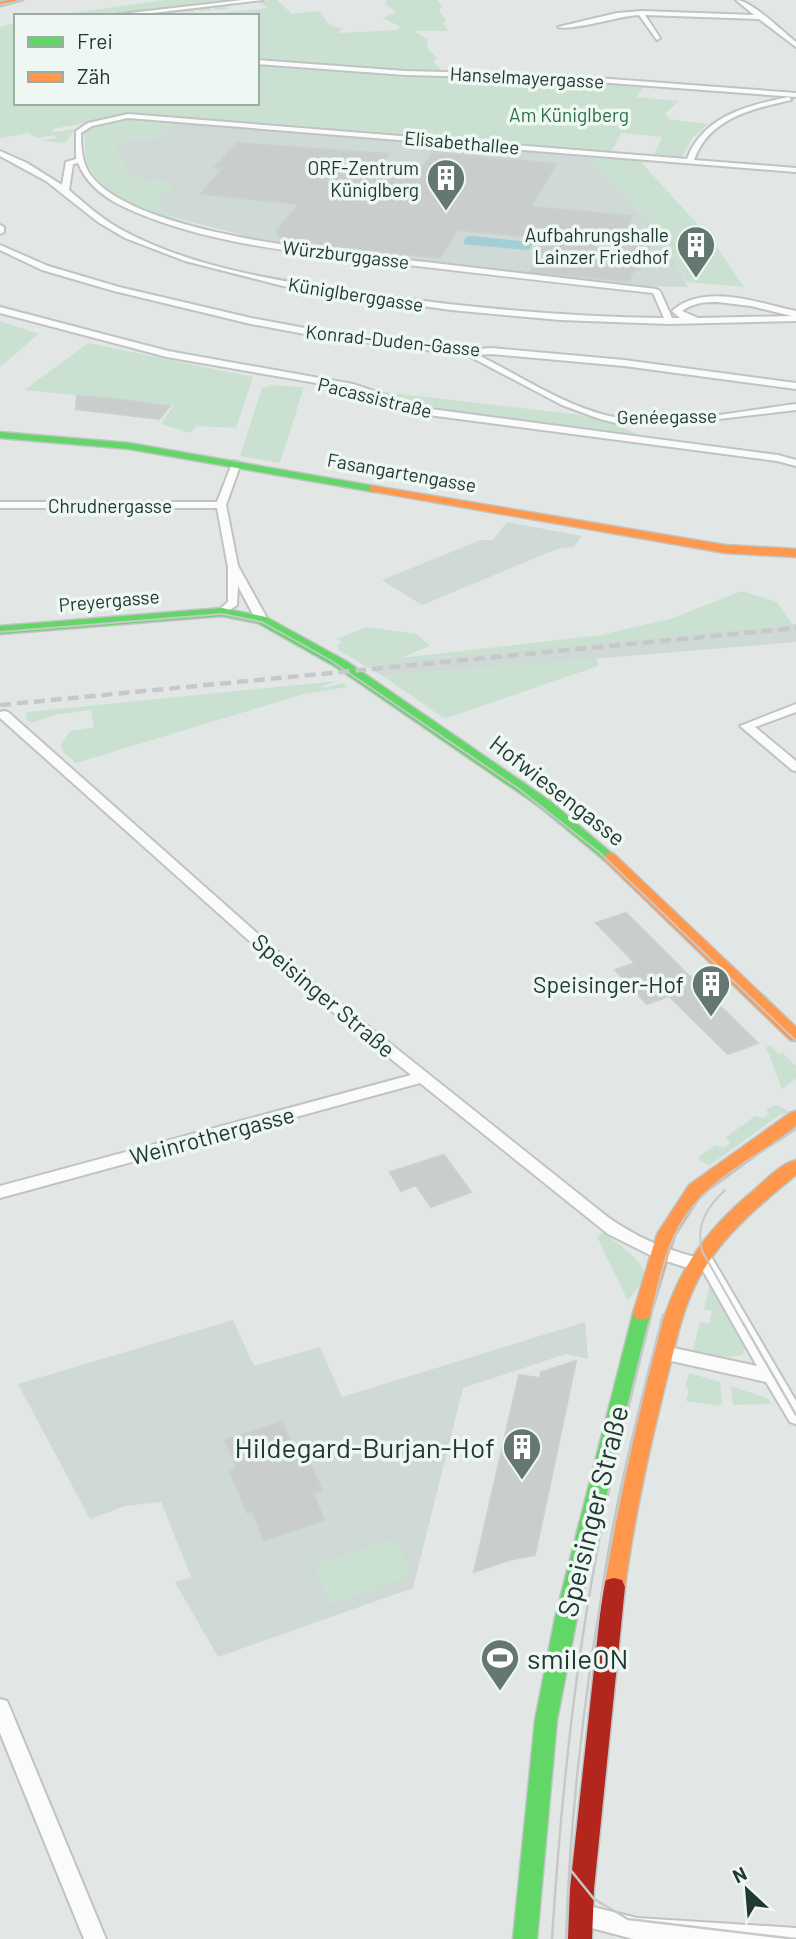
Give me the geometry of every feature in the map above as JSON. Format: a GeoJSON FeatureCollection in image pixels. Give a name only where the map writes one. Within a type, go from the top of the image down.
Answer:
{"type":"FeatureCollection","features":[{"type":"Feature","properties":{"kind":"main road"},"geometry":{"type":"LineString","coordinates":[[0,4],[20,0]]}},
{"type":"Feature","properties":{"kind":"main road","name":"Fasangartengasse"},"geometry":{"type":"LineString","coordinates":[[0,435],[86,440],[236,463],[725,550],[796,554]]}},
{"type":"Feature","properties":{"kind":"main road","name":"Hofwiesengasse"},"geometry":{"type":"LineString","coordinates":[[222,612],[262,620],[341,664],[545,804],[605,853],[796,1036]]}},
{"type":"Feature","properties":{"kind":"main road","name":"Preyergasse"},"geometry":{"type":"LineString","coordinates":[[0,630],[222,612]]}},
{"type":"Feature","properties":{"kind":"main road"},"geometry":{"type":"LineString","coordinates":[[659,1253],[674,1217],[695,1190],[796,1117]]}},
{"type":"Feature","properties":{"kind":"main road"},"geometry":{"type":"LineString","coordinates":[[701,1261],[749,1204],[796,1166]]}},
{"type":"Feature","properties":{"kind":"main road","name":"Speisinger Straße"},"geometry":{"type":"LineString","coordinates":[[525,1939],[546,1720],[566,1618],[631,1351],[659,1253]]}},
{"type":"Feature","properties":{"kind":"main road","name":"Speisinger Straße"},"geometry":{"type":"LineString","coordinates":[[580,1939],[615,1569],[644,1423],[677,1310],[701,1261]]}},
{"type":"Feature","properties":{"kind":"street"},"geometry":{"type":"LineString","coordinates":[[126,14],[260,0]]}},
{"type":"Feature","properties":{"kind":"street"},"geometry":{"type":"LineString","coordinates":[[738,0],[796,45]]}},
{"type":"Feature","properties":{"kind":"street"},"geometry":{"type":"LineString","coordinates":[[561,27],[590,24],[614,15],[641,13],[762,17]]}},
{"type":"Feature","properties":{"kind":"street"},"geometry":{"type":"LineString","coordinates":[[641,13],[657,38]]}},
{"type":"Feature","properties":{"kind":"street","name":"Hanselmayergasse"},"geometry":{"type":"LineString","coordinates":[[259,62],[405,73],[557,77],[796,96]]}},
{"type":"Feature","properties":{"kind":"street"},"geometry":{"type":"LineString","coordinates":[[690,161],[699,139],[717,125],[749,109],[796,96]]}},
{"type":"Feature","properties":{"kind":"street","name":"Elisabethallee"},"geometry":{"type":"LineString","coordinates":[[80,161],[78,132],[99,121],[128,116],[796,170]]}},
{"type":"Feature","properties":{"kind":"street","name":"Küniglberggasse"},"geometry":{"type":"LineString","coordinates":[[0,153],[65,190],[88,212],[129,237],[180,257],[258,277],[340,293],[473,310],[669,321]]}},
{"type":"Feature","properties":{"kind":"street"},"geometry":{"type":"LineString","coordinates":[[65,190],[70,162],[80,161]]}},
{"type":"Feature","properties":{"kind":"street","name":"Würzburggasse"},"geometry":{"type":"LineString","coordinates":[[80,161],[91,181],[111,196],[142,212],[189,227],[264,244],[656,291],[669,321]]}},
{"type":"Feature","properties":{"kind":"street","name":"Konrad-Duden-Gasse"},"geometry":{"type":"LineString","coordinates":[[0,247],[45,268],[117,289],[251,321],[321,334],[468,353],[491,351],[624,363],[796,386]]}},
{"type":"Feature","properties":{"kind":"street"},"geometry":{"type":"LineString","coordinates":[[698,321],[684,317],[676,311],[685,304],[710,299],[796,316]]}},
{"type":"Feature","properties":{"kind":"street","name":"Pacassistraße"},"geometry":{"type":"LineString","coordinates":[[0,310],[167,354],[353,387],[421,411],[778,458],[796,463]]}},
{"type":"Feature","properties":{"kind":"street"},"geometry":{"type":"LineString","coordinates":[[669,321],[796,316]]}},
{"type":"Feature","properties":{"kind":"street","name":"Genéegasse"},"geometry":{"type":"LineString","coordinates":[[468,353],[595,414],[620,421],[678,419],[796,407]]}},
{"type":"Feature","properties":{"kind":"street"},"geometry":{"type":"LineString","coordinates":[[620,421],[666,443]]}},
{"type":"Feature","properties":{"kind":"street"},"geometry":{"type":"LineString","coordinates":[[778,458],[796,456]]}},
{"type":"Feature","properties":{"kind":"street"},"geometry":{"type":"LineString","coordinates":[[222,612],[233,603],[233,567],[220,505],[236,463]]}},
{"type":"Feature","properties":{"kind":"street","name":"Chrudnergasse"},"geometry":{"type":"LineString","coordinates":[[0,505],[220,505]]}},
{"type":"Feature","properties":{"kind":"street"},"geometry":{"type":"LineString","coordinates":[[233,567],[262,620]]}},
{"type":"Feature","properties":{"kind":"street"},"geometry":{"type":"LineString","coordinates":[[796,708],[746,726],[796,767]]}},
{"type":"Feature","properties":{"kind":"street","name":"Speisinger Straße"},"geometry":{"type":"LineString","coordinates":[[4,715],[298,976],[603,1222],[659,1253],[701,1261]]}},
{"type":"Feature","properties":{"kind":"street","name":"Weinrothergasse"},"geometry":{"type":"LineString","coordinates":[[0,1192],[424,1077]]}},
{"type":"Feature","properties":{"kind":"street"},"geometry":{"type":"LineString","coordinates":[[701,1261],[796,1417]]}},
{"type":"Feature","properties":{"kind":"street"},"geometry":{"type":"LineString","coordinates":[[664,1353],[773,1376]]}},
{"type":"Feature","properties":{"kind":"street"},"geometry":{"type":"LineString","coordinates":[[0,1708],[95,1939]]}},
{"type":"Feature","properties":{"kind":"street"},"geometry":{"type":"LineString","coordinates":[[581,1915],[637,1929],[796,1939]]}},
{"type":"Feature","properties":{"kind":"shaded area"},"geometry":{"type":"Polygon","coordinates":[[[177,121],[587,157],[663,238],[688,287],[630,286],[287,246],[187,221],[158,207],[160,197],[172,188],[164,181],[146,182],[128,174],[114,142],[159,138],[177,121]]]}},
{"type":"Feature","properties":{"kind":"shaded area"},"geometry":{"type":"Polygon","coordinates":[[[507,522],[582,536],[574,547],[557,549],[422,605],[382,580],[481,540],[493,540],[507,522]]]}},
{"type":"Feature","properties":{"kind":"shaded area"},"geometry":{"type":"Polygon","coordinates":[[[796,624],[796,642],[383,676],[367,667],[400,661],[796,624]]]}},
{"type":"Feature","properties":{"kind":"shaded area"},"geometry":{"type":"Polygon","coordinates":[[[233,1320],[254,1366],[320,1347],[342,1397],[585,1322],[588,1359],[566,1354],[463,1388],[413,1588],[218,1657],[175,1582],[191,1577],[161,1502],[125,1506],[90,1519],[18,1384],[233,1320]]]}},
{"type":"Feature","properties":{"kind":"green space"},"geometry":{"type":"Polygon","coordinates":[[[164,0],[256,0],[224,4],[228,9],[215,10],[211,6],[208,7],[212,10],[200,11],[196,7],[191,8],[194,12],[182,12],[178,8],[175,9],[178,13],[157,11],[160,14],[148,14],[144,11],[141,12],[142,14],[65,14],[164,0]]]}},
{"type":"Feature","properties":{"kind":"green space","name":"Am Küniglberg"},"geometry":{"type":"Polygon","coordinates":[[[277,0],[292,14],[318,11],[331,26],[342,28],[339,33],[398,30],[399,26],[383,18],[397,12],[385,5],[387,0],[437,0],[442,5],[439,11],[447,22],[443,23],[448,31],[414,31],[428,40],[427,48],[437,58],[434,62],[444,73],[347,69],[645,84],[636,97],[679,101],[665,114],[668,119],[708,124],[692,138],[682,157],[654,155],[662,137],[621,133],[611,152],[132,115],[52,129],[54,132],[75,129],[66,143],[41,141],[56,138],[55,135],[37,138],[28,133],[0,138],[0,27],[14,24],[14,105],[259,105],[259,14],[208,14],[268,8],[259,2],[277,0]]]}},
{"type":"Feature","properties":{"kind":"green space"},"geometry":{"type":"Polygon","coordinates":[[[129,117],[177,121],[159,138],[115,142],[128,173],[146,182],[164,181],[172,188],[160,197],[158,207],[180,220],[218,230],[195,226],[145,210],[104,186],[89,166],[84,133],[94,125],[129,117]]]}},
{"type":"Feature","properties":{"kind":"green space"},"geometry":{"type":"Polygon","coordinates":[[[587,157],[640,161],[712,240],[744,287],[686,282],[663,238],[587,157]]]}},
{"type":"Feature","properties":{"kind":"green space"},"geometry":{"type":"Polygon","coordinates":[[[0,321],[39,334],[0,367],[0,321]]]}},
{"type":"Feature","properties":{"kind":"green space"},"geometry":{"type":"Polygon","coordinates":[[[88,343],[253,377],[236,428],[197,426],[190,433],[161,424],[174,405],[24,390],[88,343]]]}},
{"type":"Feature","properties":{"kind":"green space"},"geometry":{"type":"Polygon","coordinates":[[[271,385],[304,387],[280,463],[240,456],[262,388],[271,385]]]}},
{"type":"Feature","properties":{"kind":"green space"},"geometry":{"type":"Polygon","coordinates":[[[376,391],[590,416],[637,434],[632,436],[434,410],[376,391]]]}},
{"type":"Feature","properties":{"kind":"green space"},"geometry":{"type":"Polygon","coordinates":[[[742,591],[777,602],[793,625],[400,661],[367,667],[339,650],[337,646],[342,642],[336,639],[367,627],[417,634],[430,646],[400,658],[601,635],[673,618],[742,591]]]}},
{"type":"Feature","properties":{"kind":"green space"},"geometry":{"type":"Polygon","coordinates":[[[597,658],[598,666],[447,718],[383,676],[597,658]]]}},
{"type":"Feature","properties":{"kind":"green space"},"geometry":{"type":"Polygon","coordinates":[[[337,681],[322,687],[343,683],[348,687],[304,694],[76,763],[64,753],[61,745],[70,731],[94,727],[91,710],[54,715],[31,723],[25,718],[27,712],[337,681]]]}},
{"type":"Feature","properties":{"kind":"green space"},"geometry":{"type":"Polygon","coordinates":[[[770,1045],[796,1066],[796,1079],[782,1089],[766,1047],[770,1045]]]}},
{"type":"Feature","properties":{"kind":"green space"},"geometry":{"type":"Polygon","coordinates":[[[777,1105],[791,1113],[781,1114],[709,1166],[697,1158],[716,1145],[724,1148],[730,1143],[725,1138],[755,1116],[764,1118],[769,1114],[766,1109],[777,1105]]]}},
{"type":"Feature","properties":{"kind":"green space"},"geometry":{"type":"Polygon","coordinates":[[[603,1232],[636,1259],[644,1271],[643,1280],[628,1301],[597,1237],[603,1232]]]}},
{"type":"Feature","properties":{"kind":"green space"},"geometry":{"type":"Polygon","coordinates":[[[710,1284],[747,1343],[743,1354],[724,1357],[693,1350],[700,1322],[709,1324],[712,1311],[704,1309],[710,1284]]]}},
{"type":"Feature","properties":{"kind":"green space"},"geometry":{"type":"Polygon","coordinates":[[[689,1373],[720,1382],[722,1404],[719,1406],[686,1401],[689,1389],[685,1387],[689,1373]]]}},
{"type":"Feature","properties":{"kind":"green space"},"geometry":{"type":"Polygon","coordinates":[[[731,1386],[769,1399],[770,1404],[733,1405],[731,1386]]]}},
{"type":"Feature","properties":{"kind":"green space"},"geometry":{"type":"Polygon","coordinates":[[[395,1538],[412,1576],[329,1604],[313,1565],[395,1538]]]}},
{"type":"Feature","properties":{"kind":"water"},"geometry":{"type":"Polygon","coordinates":[[[466,237],[533,243],[530,249],[526,250],[463,244],[466,237]]]}},
{"type":"Feature","properties":{"kind":"building","name":"ORF-Zentrum Küniglberg"},"geometry":{"type":"Polygon","coordinates":[[[237,143],[388,154],[383,162],[386,163],[424,165],[433,152],[556,164],[531,207],[632,216],[624,237],[632,238],[631,241],[651,243],[640,270],[634,269],[629,281],[530,272],[545,238],[457,230],[440,258],[283,242],[276,231],[299,204],[201,194],[223,168],[214,168],[237,143]]]}},
{"type":"Feature","properties":{"kind":"building"},"geometry":{"type":"Polygon","coordinates":[[[77,396],[170,406],[159,419],[76,409],[77,396]]]}},
{"type":"Feature","properties":{"kind":"building"},"geometry":{"type":"Polygon","coordinates":[[[626,913],[758,1043],[728,1054],[669,996],[647,1004],[615,970],[635,963],[596,923],[626,913]]]}},
{"type":"Feature","properties":{"kind":"building"},"geometry":{"type":"Polygon","coordinates":[[[444,1155],[471,1192],[431,1207],[416,1185],[401,1191],[390,1172],[444,1155]]]}},
{"type":"Feature","properties":{"kind":"building","name":"Hildegard-Burjan-Hof"},"geometry":{"type":"Polygon","coordinates":[[[576,1361],[535,1555],[509,1560],[474,1572],[519,1375],[540,1378],[541,1372],[576,1361]]]}},
{"type":"Feature","properties":{"kind":"building"},"geometry":{"type":"Polygon","coordinates":[[[282,1422],[293,1448],[302,1445],[322,1490],[313,1493],[324,1520],[264,1540],[252,1511],[247,1513],[230,1471],[237,1468],[225,1440],[282,1422]]]}},
{"type":"Feature","properties":{"kind":"tram line"},"geometry":{"type":"LineString","coordinates":[[0,5],[23,0]]}},
{"type":"Feature","properties":{"kind":"tram line"},"geometry":{"type":"LineString","coordinates":[[0,632],[222,614],[262,622],[330,660],[519,789],[599,852],[796,1041]]}},
{"type":"Feature","properties":{"kind":"tram line"},"geometry":{"type":"LineString","coordinates":[[649,1325],[667,1255],[685,1217],[708,1190],[736,1168],[796,1129]]}},
{"type":"Feature","properties":{"kind":"tram line"},"geometry":{"type":"LineString","coordinates":[[725,1190],[704,1218],[700,1242],[702,1251],[744,1325]]}},
{"type":"Feature","properties":{"kind":"tram line"},"geometry":{"type":"LineString","coordinates":[[660,1325],[663,1314]]}},
{"type":"Feature","properties":{"kind":"tram line"},"geometry":{"type":"LineString","coordinates":[[552,1939],[568,1750],[587,1610],[613,1473],[649,1323]]}},
{"type":"Feature","properties":{"kind":"tram line"},"geometry":{"type":"LineString","coordinates":[[570,1869],[576,1784],[596,1628],[625,1475],[661,1323]]}},
{"type":"Feature","properties":{"kind":"tram line"},"geometry":{"type":"LineString","coordinates":[[743,1323],[796,1415]]}},
{"type":"Feature","properties":{"kind":"tram line"},"geometry":{"type":"LineString","coordinates":[[566,1939],[570,1869]]}},
{"type":"Feature","properties":{"kind":"tram line"},"geometry":{"type":"LineString","coordinates":[[570,1869],[594,1899],[628,1919],[796,1939]]}},
{"type":"Feature","properties":{"kind":"railway"},"geometry":{"type":"LineString","coordinates":[[0,705],[796,628]]}},
{"type":"Feature","properties":{"kind":"traffic: fast"},"geometry":{"type":"LineString","coordinates":[[0,435],[129,446],[374,489]]}},
{"type":"Feature","properties":{"kind":"traffic: fast"},"geometry":{"type":"LineString","coordinates":[[0,630],[222,612],[262,620],[341,664],[545,804],[609,857]]}},
{"type":"Feature","properties":{"kind":"traffic: fast"},"geometry":{"type":"LineString","coordinates":[[525,1939],[546,1720],[566,1618],[642,1313]]}},
{"type":"Feature","properties":{"kind":"traffic: slow"},"geometry":{"type":"LineString","coordinates":[[0,4],[20,0]]}},
{"type":"Feature","properties":{"kind":"traffic: slow"},"geometry":{"type":"LineString","coordinates":[[374,489],[725,549],[796,553]]}},
{"type":"Feature","properties":{"kind":"traffic: slow"},"geometry":{"type":"LineString","coordinates":[[609,857],[796,1036]]}},
{"type":"Feature","properties":{"kind":"traffic: slow"},"geometry":{"type":"LineString","coordinates":[[642,1313],[666,1234],[695,1190],[796,1117]]}},
{"type":"Feature","properties":{"kind":"traffic: slow"},"geometry":{"type":"LineString","coordinates":[[614,1587],[626,1510],[643,1434],[668,1337],[683,1292],[698,1263],[719,1235],[756,1199],[796,1166]]}},
{"type":"Feature","properties":{"kind":"traffic: jam"},"geometry":{"type":"LineString","coordinates":[[580,1939],[582,1889],[614,1587]]}},
{"type":"Feature","properties":{"kind":"place","name":"ORF-Zentrum Küniglberg"},"geometry":{"type":"Point","coordinates":[446,212]}},
{"type":"Feature","properties":{"kind":"place","name":"Aufbahrungshalle Lainzer Friedhof"},"geometry":{"type":"Point","coordinates":[696,279]}},
{"type":"Feature","properties":{"kind":"place","name":"Speisinger-Hof"},"geometry":{"type":"Point","coordinates":[711,1018]}},
{"type":"Feature","properties":{"kind":"place","name":"Hildegard-Burjan-Hof"},"geometry":{"type":"Point","coordinates":[522,1481]}},
{"type":"Feature","properties":{"kind":"place","name":"smileON"},"geometry":{"type":"Point","coordinates":[500,1692]}}]}
